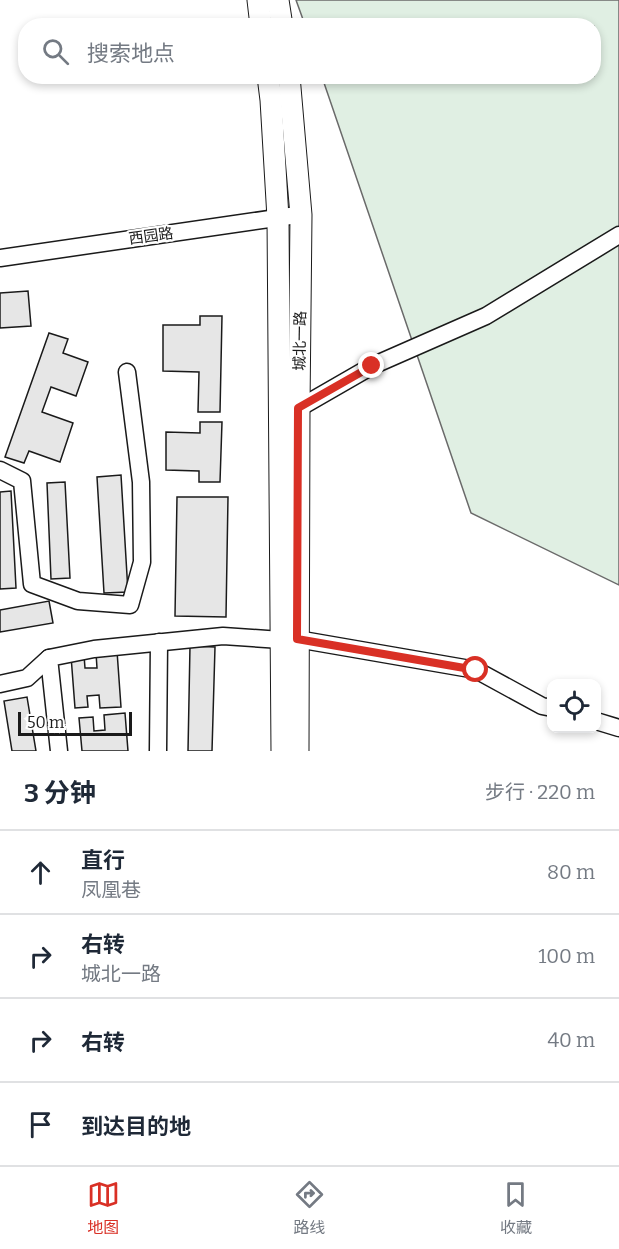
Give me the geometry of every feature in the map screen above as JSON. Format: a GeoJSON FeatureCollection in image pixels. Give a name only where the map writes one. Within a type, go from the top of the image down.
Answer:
{"type":"FeatureCollection","features":[{"type":"Feature","properties":{"kind":"main road"},"geometry":{"type":"LineString","coordinates":[[258,0],[260,18]]}},
{"type":"Feature","properties":{"kind":"main road"},"geometry":{"type":"LineString","coordinates":[[278,0],[281,18]]}},
{"type":"Feature","properties":{"kind":"main road","name":"城北一路"},"geometry":{"type":"LineString","coordinates":[[269,84],[278,218],[289,640],[298,751]]}},
{"type":"Feature","properties":{"kind":"main road","name":"城北一路"},"geometry":{"type":"LineString","coordinates":[[282,751],[289,640],[298,408],[302,214],[290,84]]}},
{"type":"Feature","properties":{"kind":"street","name":"西园路"},"geometry":{"type":"LineString","coordinates":[[0,258],[302,214]]}},
{"type":"Feature","properties":{"kind":"street"},"geometry":{"type":"LineString","coordinates":[[298,408],[372,366],[486,316],[619,235]]}},
{"type":"Feature","properties":{"kind":"street"},"geometry":{"type":"LineString","coordinates":[[0,470],[22,481],[32,584],[78,601],[130,605],[142,562],[141,482],[128,372]]}},
{"type":"Feature","properties":{"kind":"street"},"geometry":{"type":"LineString","coordinates":[[0,684],[27,678],[49,658],[94,649],[224,636],[289,640],[476,670],[547,707]]}},
{"type":"Feature","properties":{"kind":"street"},"geometry":{"type":"LineString","coordinates":[[158,751],[159,642]]}},
{"type":"Feature","properties":{"kind":"street"},"geometry":{"type":"LineString","coordinates":[[49,658],[58,751]]}},
{"type":"Feature","properties":{"kind":"street"},"geometry":{"type":"LineString","coordinates":[[601,722],[619,728]]}},
{"type":"Feature","properties":{"kind":"green space"},"geometry":{"type":"Polygon","coordinates":[[[296,0],[619,0],[619,585],[471,513],[324,84],[601,84],[601,18],[302,18],[296,0]]]}},
{"type":"Feature","properties":{"kind":"building"},"geometry":{"type":"Polygon","coordinates":[[[28,291],[31,326],[0,328],[0,293],[28,291]]]}},
{"type":"Feature","properties":{"kind":"building"},"geometry":{"type":"Polygon","coordinates":[[[200,316],[222,316],[220,412],[198,412],[199,372],[163,371],[163,325],[200,325],[200,316]]]}},
{"type":"Feature","properties":{"kind":"building"},"geometry":{"type":"Polygon","coordinates":[[[49,333],[68,339],[63,353],[88,362],[76,396],[51,387],[42,412],[73,423],[60,462],[29,451],[24,463],[5,457],[49,333]]]}},
{"type":"Feature","properties":{"kind":"building"},"geometry":{"type":"Polygon","coordinates":[[[200,422],[222,422],[220,482],[199,482],[199,471],[166,470],[166,432],[200,433],[200,422]]]}},
{"type":"Feature","properties":{"kind":"building"},"geometry":{"type":"Polygon","coordinates":[[[121,475],[128,592],[104,593],[97,477],[121,475]]]}},
{"type":"Feature","properties":{"kind":"building"},"geometry":{"type":"Polygon","coordinates":[[[65,482],[70,578],[51,579],[47,483],[65,482]]]}},
{"type":"Feature","properties":{"kind":"building"},"geometry":{"type":"Polygon","coordinates":[[[11,491],[16,588],[0,589],[0,492],[11,491]]]}},
{"type":"Feature","properties":{"kind":"building"},"geometry":{"type":"Polygon","coordinates":[[[177,497],[228,497],[226,617],[175,616],[177,497]]]}},
{"type":"Feature","properties":{"kind":"building"},"geometry":{"type":"Polygon","coordinates":[[[49,601],[53,623],[0,632],[0,610],[49,601]]]}},
{"type":"Feature","properties":{"kind":"building"},"geometry":{"type":"Polygon","coordinates":[[[190,646],[215,647],[212,751],[188,751],[190,646]]]}},
{"type":"Feature","properties":{"kind":"building"},"geometry":{"type":"Polygon","coordinates":[[[117,651],[121,707],[100,708],[99,695],[87,696],[88,707],[75,708],[71,656],[84,655],[85,668],[97,668],[96,653],[117,651]]]}},
{"type":"Feature","properties":{"kind":"building"},"geometry":{"type":"Polygon","coordinates":[[[27,697],[36,751],[12,751],[4,701],[27,697]]]}},
{"type":"Feature","properties":{"kind":"building"},"geometry":{"type":"Polygon","coordinates":[[[125,713],[128,751],[82,751],[79,718],[93,717],[94,731],[105,730],[104,715],[125,713]]]}},
{"type":"Feature","properties":{"kind":"route"},"geometry":{"type":"LineString","coordinates":[[372,366],[298,408],[297,639],[476,670]]}}]}
